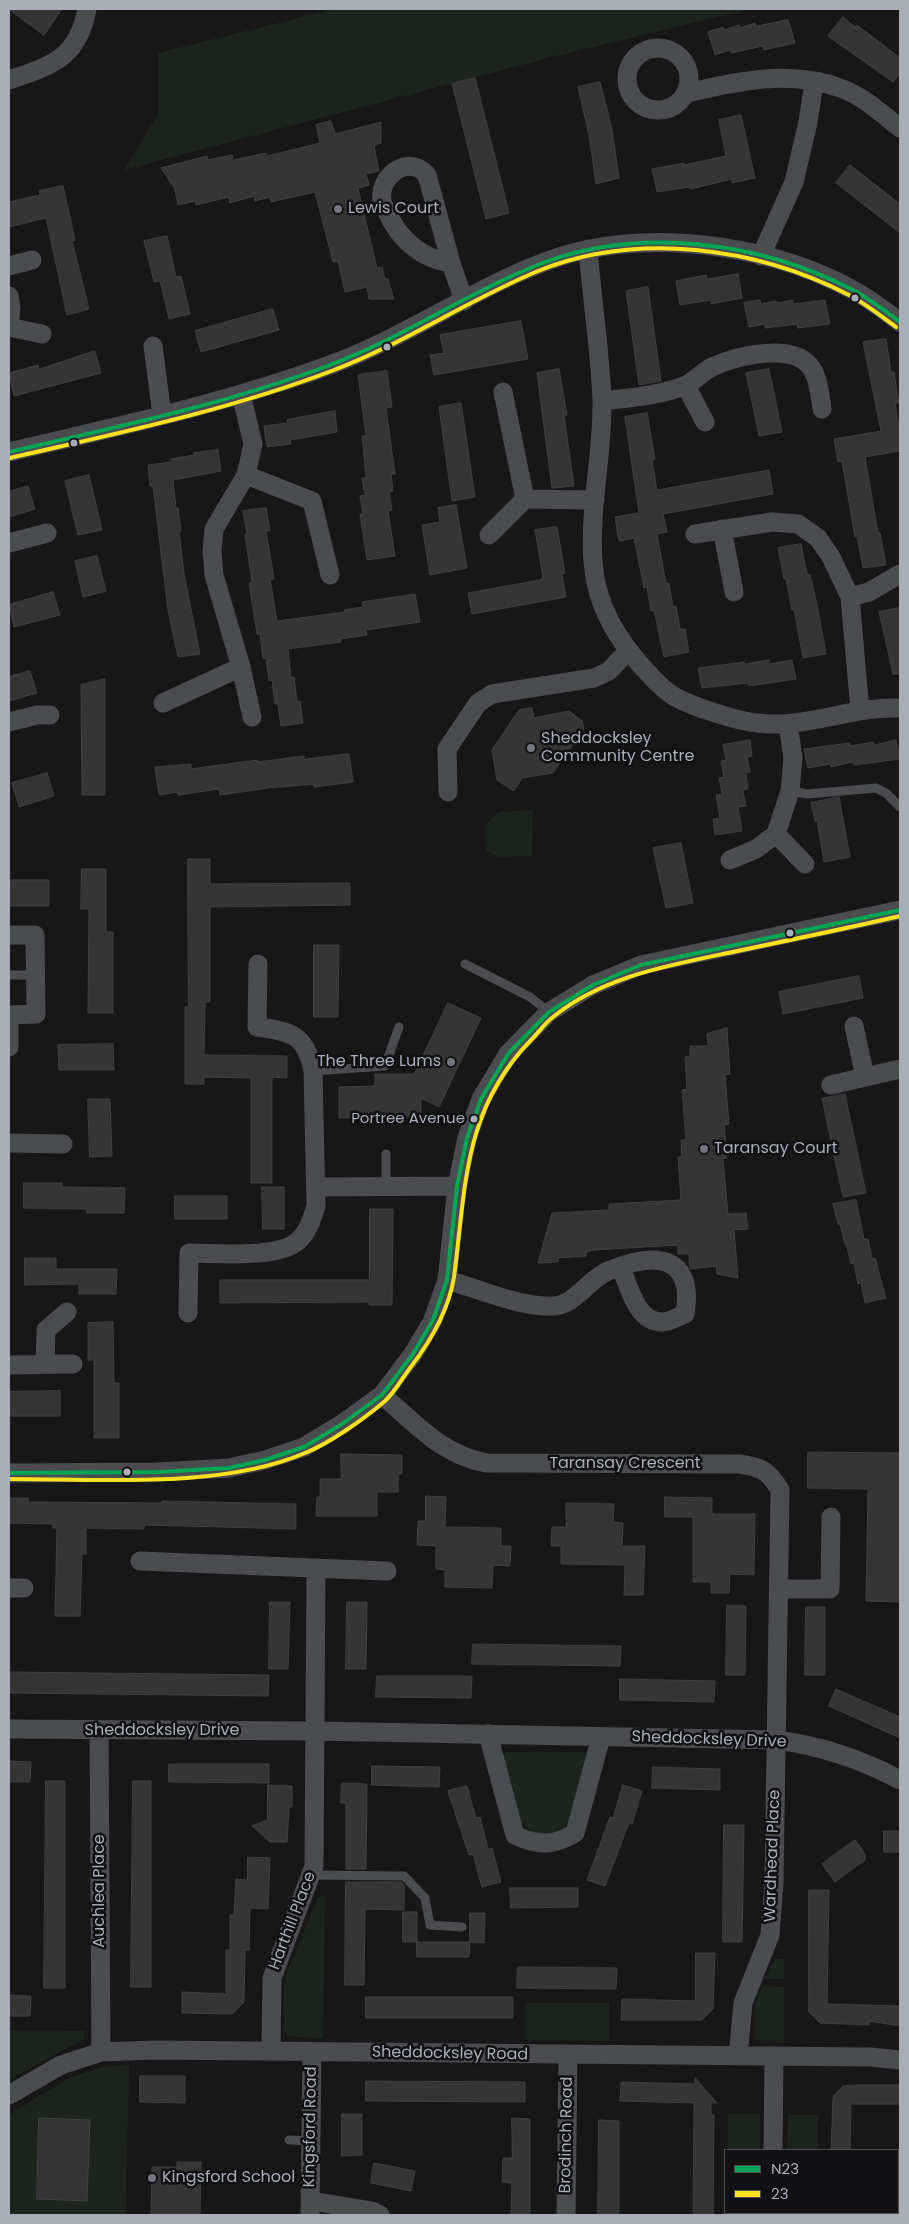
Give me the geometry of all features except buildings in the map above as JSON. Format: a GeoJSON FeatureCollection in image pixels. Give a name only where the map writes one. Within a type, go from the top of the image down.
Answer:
{"type":"FeatureCollection","features":[{"type":"Feature","properties":{"kind":"street"},"geometry":{"type":"LineString","coordinates":[[9,80],[48,68],[68,52],[83,29],[87,9]]}},
{"type":"Feature","properties":{"kind":"street"},"geometry":{"type":"LineString","coordinates":[[686,93],[738,81],[777,77],[814,82],[843,89],[867,103],[900,128]]}},
{"type":"Feature","properties":{"kind":"street"},"geometry":{"type":"LineString","coordinates":[[761,256],[794,182],[808,122],[814,82]]}},
{"type":"Feature","properties":{"kind":"street"},"geometry":{"type":"LineString","coordinates":[[451,263],[438,261],[417,251],[394,228],[382,200],[383,183],[397,170],[406,167],[418,168],[427,175],[451,263],[464,301]]}},
{"type":"Feature","properties":{"kind":"street"},"geometry":{"type":"LineString","coordinates":[[9,452],[241,394],[331,364],[408,331],[509,277],[566,254],[588,249],[646,243],[711,246],[761,256],[810,270],[854,290],[900,322]]}},
{"type":"Feature","properties":{"kind":"street"},"geometry":{"type":"LineString","coordinates":[[588,249],[602,401],[593,562],[598,591],[608,619],[627,652],[654,680],[674,696],[757,724],[788,724],[860,711],[900,708]]}},
{"type":"Feature","properties":{"kind":"street"},"geometry":{"type":"LineString","coordinates":[[9,266],[32,260]]}},
{"type":"Feature","properties":{"kind":"street"},"geometry":{"type":"LineString","coordinates":[[9,296],[11,307],[9,326],[42,334]]}},
{"type":"Feature","properties":{"kind":"street"},"geometry":{"type":"LineString","coordinates":[[153,346],[162,415]]}},
{"type":"Feature","properties":{"kind":"street"},"geometry":{"type":"LineString","coordinates":[[602,401],[646,397],[686,386],[711,368],[741,356],[758,354],[789,355],[802,359],[812,368],[822,409]]}},
{"type":"Feature","properties":{"kind":"street"},"geometry":{"type":"LineString","coordinates":[[686,386],[704,422]]}},
{"type":"Feature","properties":{"kind":"street"},"geometry":{"type":"LineString","coordinates":[[503,392],[525,499]]}},
{"type":"Feature","properties":{"kind":"street"},"geometry":{"type":"LineString","coordinates":[[241,394],[253,444],[246,475],[214,529],[212,551],[214,575],[241,667],[252,716]]}},
{"type":"Feature","properties":{"kind":"street"},"geometry":{"type":"LineString","coordinates":[[246,475],[312,501],[330,575]]}},
{"type":"Feature","properties":{"kind":"street"},"geometry":{"type":"LineString","coordinates":[[489,535],[525,499],[595,500]]}},
{"type":"Feature","properties":{"kind":"street"},"geometry":{"type":"LineString","coordinates":[[695,534],[772,522],[798,524],[818,538],[831,557],[850,597],[860,711]]}},
{"type":"Feature","properties":{"kind":"street"},"geometry":{"type":"LineString","coordinates":[[722,529],[734,592]]}},
{"type":"Feature","properties":{"kind":"street"},"geometry":{"type":"LineString","coordinates":[[9,543],[46,534]]}},
{"type":"Feature","properties":{"kind":"street"},"geometry":{"type":"LineString","coordinates":[[850,597],[869,592],[900,574]]}},
{"type":"Feature","properties":{"kind":"street"},"geometry":{"type":"LineString","coordinates":[[448,792],[447,749],[478,703],[492,694],[594,678],[609,671],[627,652]]}},
{"type":"Feature","properties":{"kind":"street"},"geometry":{"type":"LineString","coordinates":[[163,703],[241,667]]}},
{"type":"Feature","properties":{"kind":"street"},"geometry":{"type":"LineString","coordinates":[[9,722],[50,715]]}},
{"type":"Feature","properties":{"kind":"street"},"geometry":{"type":"LineString","coordinates":[[730,860],[756,849],[776,834],[790,791],[793,758],[788,724]]}},
{"type":"Feature","properties":{"kind":"street"},"geometry":{"type":"LineString","coordinates":[[776,834],[804,864]]}},
{"type":"Feature","properties":{"kind":"street"},"geometry":{"type":"LineString","coordinates":[[9,1473],[158,1472],[229,1468],[265,1460],[304,1448],[342,1424],[382,1396],[413,1354],[433,1320],[447,1280],[457,1186],[467,1138],[481,1099],[508,1054],[550,1012],[593,985],[641,965],[900,910]]}},
{"type":"Feature","properties":{"kind":"street"},"geometry":{"type":"LineString","coordinates":[[9,935],[35,935],[36,1014],[9,1015],[9,1047]]}},
{"type":"Feature","properties":{"kind":"street"},"geometry":{"type":"LineString","coordinates":[[188,1313],[189,1253],[282,1250],[298,1241],[309,1226],[316,1206],[313,1071],[310,1052],[297,1038],[282,1030],[257,1027],[258,964]]}},
{"type":"Feature","properties":{"kind":"street"},"geometry":{"type":"LineString","coordinates":[[854,1026],[865,1077]]}},
{"type":"Feature","properties":{"kind":"street"},"geometry":{"type":"LineString","coordinates":[[831,1085],[900,1069]]}},
{"type":"Feature","properties":{"kind":"street"},"geometry":{"type":"LineString","coordinates":[[9,1144],[63,1144]]}},
{"type":"Feature","properties":{"kind":"street"},"geometry":{"type":"LineString","coordinates":[[316,1187],[457,1186]]}},
{"type":"Feature","properties":{"kind":"street"},"geometry":{"type":"LineString","coordinates":[[447,1280],[533,1306],[556,1306],[569,1300],[607,1271],[621,1267]]}},
{"type":"Feature","properties":{"kind":"street"},"geometry":{"type":"LineString","coordinates":[[45,1364],[46,1330],[67,1312]]}},
{"type":"Feature","properties":{"kind":"street"},"geometry":{"type":"LineString","coordinates":[[9,1365],[73,1364]]}},
{"type":"Feature","properties":{"kind":"street","name":"Taransay Crescent"},"geometry":{"type":"LineString","coordinates":[[382,1396],[451,1452],[468,1460],[487,1463],[739,1464],[756,1466],[771,1474],[780,1490],[777,1740]]}},
{"type":"Feature","properties":{"kind":"street"},"geometry":{"type":"LineString","coordinates":[[780,1589],[830,1589],[831,1517]]}},
{"type":"Feature","properties":{"kind":"street"},"geometry":{"type":"LineString","coordinates":[[140,1561],[387,1571]]}},
{"type":"Feature","properties":{"kind":"street"},"geometry":{"type":"LineString","coordinates":[[315,1731],[316,1568]]}},
{"type":"Feature","properties":{"kind":"street","name":"Sheddocksley Drive"},"geometry":{"type":"LineString","coordinates":[[9,1729],[315,1731],[777,1740],[798,1743],[855,1758],[900,1780]]}},
{"type":"Feature","properties":{"kind":"street","name":"Auchlea Place"},"geometry":{"type":"LineString","coordinates":[[99,1730],[101,2052]]}},
{"type":"Feature","properties":{"kind":"street","name":"Harthill Place"},"geometry":{"type":"LineString","coordinates":[[271,2051],[272,1978],[314,1866],[315,1731]]}},
{"type":"Feature","properties":{"kind":"street"},"geometry":{"type":"LineString","coordinates":[[488,1734],[515,1835],[529,1842],[547,1844],[563,1840],[574,1833],[602,1737]]}},
{"type":"Feature","properties":{"kind":"street","name":"Wardhead Place"},"geometry":{"type":"LineString","coordinates":[[738,2056],[743,2003],[770,1935],[774,1882],[777,1740]]}},
{"type":"Feature","properties":{"kind":"street","name":"Sheddocksley Road"},"geometry":{"type":"LineString","coordinates":[[9,2095],[61,2066],[101,2052],[271,2051],[568,2056],[774,2056],[870,2057],[900,2060]]}},
{"type":"Feature","properties":{"kind":"street","name":"Kingsford Road"},"geometry":{"type":"LineString","coordinates":[[312,2052],[310,2208],[372,2211],[380,2215]]}},
{"type":"Feature","properties":{"kind":"street","name":"Brodinch Road"},"geometry":{"type":"LineString","coordinates":[[566,2215],[568,2056]]}},
{"type":"Feature","properties":{"kind":"street"},"geometry":{"type":"LineString","coordinates":[[773,2149],[774,2056]]}},
{"type":"Feature","properties":{"kind":"lane"},"geometry":{"type":"LineString","coordinates":[[790,791],[807,794],[876,788],[886,793],[900,807]]}},
{"type":"Feature","properties":{"kind":"lane"},"geometry":{"type":"LineString","coordinates":[[466,964],[530,997],[550,1012]]}},
{"type":"Feature","properties":{"kind":"lane"},"geometry":{"type":"LineString","coordinates":[[9,975],[35,976]]}},
{"type":"Feature","properties":{"kind":"lane"},"geometry":{"type":"LineString","coordinates":[[313,1071],[385,1066],[399,1027]]}},
{"type":"Feature","properties":{"kind":"lane"},"geometry":{"type":"LineString","coordinates":[[386,1154],[386,1187]]}},
{"type":"Feature","properties":{"kind":"lane"},"geometry":{"type":"LineString","coordinates":[[312,1875],[404,1876],[425,1898],[430,1925],[462,1927]]}},
{"type":"Feature","properties":{"kind":"lane"},"geometry":{"type":"LineString","coordinates":[[289,2140],[311,2141]]}},
{"type":"Feature","properties":{"kind":"shaded area"},"geometry":{"type":"Polygon","coordinates":[[[335,9],[751,9],[548,58],[124,170],[158,114],[158,53],[335,9]]]}},
{"type":"Feature","properties":{"kind":"shaded area"},"geometry":{"type":"Polygon","coordinates":[[[533,810],[532,856],[498,857],[486,850],[485,825],[499,812],[533,810]]]}},
{"type":"Feature","properties":{"kind":"shaded area"},"geometry":{"type":"Polygon","coordinates":[[[505,1752],[584,1752],[587,1759],[568,1824],[556,1832],[547,1834],[536,1833],[527,1828],[520,1819],[511,1795],[503,1760],[505,1752]]]}},
{"type":"Feature","properties":{"kind":"shaded area"},"geometry":{"type":"Polygon","coordinates":[[[325,1896],[323,2039],[287,2036],[284,2032],[284,1993],[287,1972],[318,1897],[325,1896]]]}},
{"type":"Feature","properties":{"kind":"shaded area"},"geometry":{"type":"Polygon","coordinates":[[[775,1959],[784,1959],[784,1979],[764,1979],[775,1959]]]}},
{"type":"Feature","properties":{"kind":"shaded area"},"geometry":{"type":"Polygon","coordinates":[[[762,1986],[784,1987],[784,2042],[755,2040],[755,2005],[762,1986]]]}},
{"type":"Feature","properties":{"kind":"shaded area"},"geometry":{"type":"Polygon","coordinates":[[[525,2003],[609,2003],[610,2041],[525,2040],[525,2003]]]}},
{"type":"Feature","properties":{"kind":"shaded area"},"geometry":{"type":"Polygon","coordinates":[[[9,2030],[85,2031],[84,2039],[9,2080],[9,2030]]]}},
{"type":"Feature","properties":{"kind":"shaded area"},"geometry":{"type":"Polygon","coordinates":[[[129,2065],[126,2215],[9,2215],[9,2115],[67,2079],[101,2067],[129,2065]]]}},
{"type":"Feature","properties":{"kind":"shaded area"},"geometry":{"type":"Polygon","coordinates":[[[728,2114],[760,2114],[760,2149],[728,2149],[728,2114]]]}},
{"type":"Feature","properties":{"kind":"shaded area"},"geometry":{"type":"Polygon","coordinates":[[[788,2115],[818,2115],[818,2149],[787,2149],[788,2115]]]}},
{"type":"Feature","properties":{"kind":"transit line","name":"N23"},"geometry":{"type":"LineString","coordinates":[[9,452],[171,414],[291,379],[330,365],[383,342],[484,289],[535,266],[574,253],[614,246],[655,243],[696,244],[737,250],[777,260],[816,273],[853,290],[900,322]]}},
{"type":"Feature","properties":{"kind":"transit line","name":"23"},"geometry":{"type":"LineString","coordinates":[[10,458],[174,420],[295,384],[334,370],[386,347],[512,282],[538,271],[576,259],[615,251],[655,248],[696,250],[736,256],[775,265],[849,295],[896,327]]}},
{"type":"Feature","properties":{"kind":"transit line","name":"N23"},"geometry":{"type":"LineString","coordinates":[[9,1473],[158,1472],[229,1468],[265,1460],[304,1447],[342,1424],[382,1395],[413,1354],[433,1320],[447,1280],[457,1186],[467,1138],[481,1099],[508,1054],[549,1012],[593,985],[641,965],[900,910]]}},
{"type":"Feature","properties":{"kind":"transit line","name":"23"},"geometry":{"type":"LineString","coordinates":[[9,1479],[160,1480],[198,1477],[236,1472],[272,1464],[315,1449],[336,1437],[389,1397],[425,1347],[438,1325],[448,1301],[454,1277],[466,1180],[480,1121],[492,1093],[509,1066],[550,1019],[574,1002],[596,990],[643,973],[692,960],[900,916]]}},
{"type":"Feature","properties":{"kind":"place","name":"Lewis Court"},"geometry":{"type":"Point","coordinates":[338,209]}},
{"type":"Feature","properties":{"kind":"place","name":"Sheddocksley Community Centre"},"geometry":{"type":"Point","coordinates":[531,748]}},
{"type":"Feature","properties":{"kind":"place","name":"The Three Lums"},"geometry":{"type":"Point","coordinates":[451,1062]}},
{"type":"Feature","properties":{"kind":"place","name":"Portree Avenue"},"geometry":{"type":"Point","coordinates":[474,1119]}},
{"type":"Feature","properties":{"kind":"place","name":"Taransay Court"},"geometry":{"type":"Point","coordinates":[704,1149]}},
{"type":"Feature","properties":{"kind":"place","name":"Kingsford School"},"geometry":{"type":"Point","coordinates":[152,2178]}}]}
